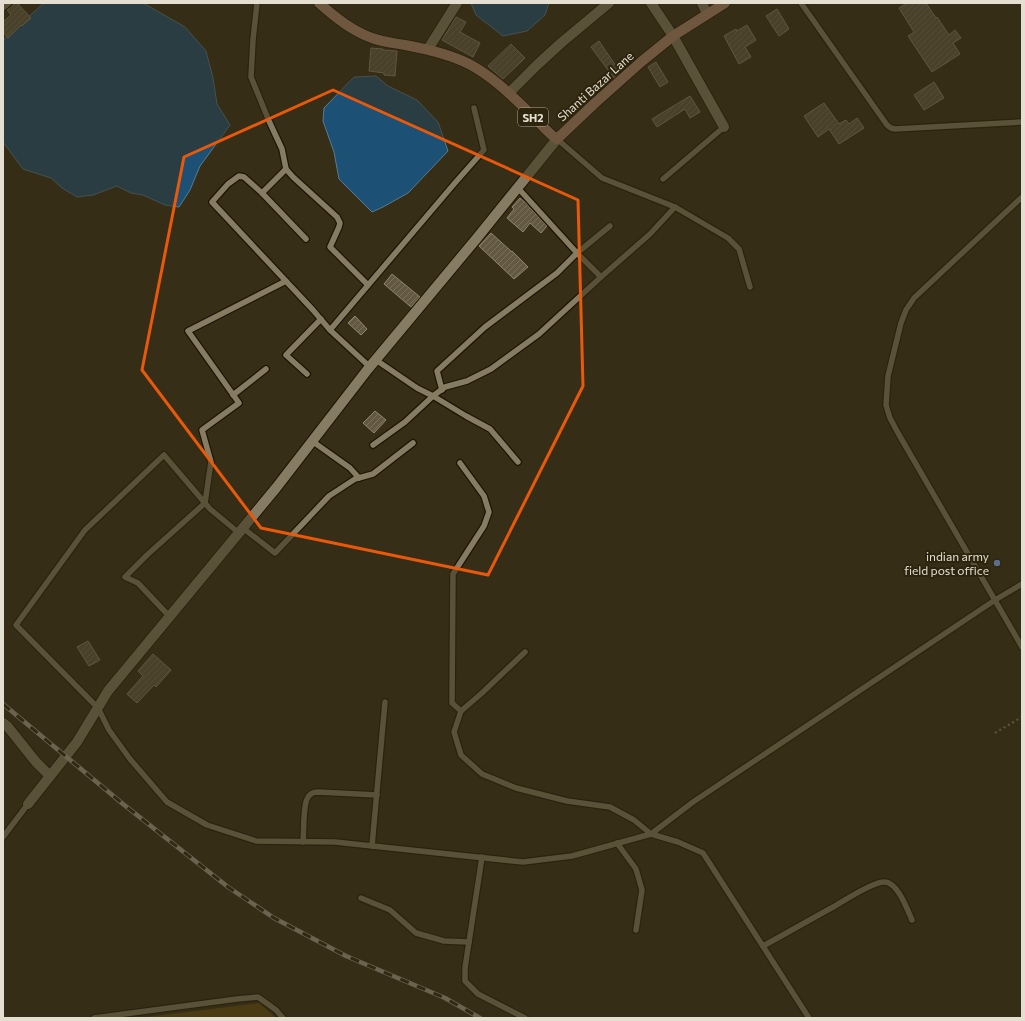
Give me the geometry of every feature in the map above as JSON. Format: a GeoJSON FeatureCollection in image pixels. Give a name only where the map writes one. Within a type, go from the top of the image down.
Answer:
{"type":"FeatureCollection","features":[{"type":"Feature","properties":{"kind":"main road","name":"Shanti Bazar Lane"},"geometry":{"type":"LineString","coordinates":[[319,3],[347,25],[373,39],[428,49],[469,64],[508,93],[557,139],[615,84],[673,36],[725,3]]}},
{"type":"Feature","properties":{"kind":"street"},"geometry":{"type":"LineString","coordinates":[[428,49],[457,3]]}},
{"type":"Feature","properties":{"kind":"street"},"geometry":{"type":"LineString","coordinates":[[508,93],[551,52],[609,3]]}},
{"type":"Feature","properties":{"kind":"street"},"geometry":{"type":"LineString","coordinates":[[651,3],[673,36],[724,127]]}},
{"type":"Feature","properties":{"kind":"street"},"geometry":{"type":"LineString","coordinates":[[702,3],[707,14]]}},
{"type":"Feature","properties":{"kind":"street"},"geometry":{"type":"LineString","coordinates":[[28,804],[77,742],[108,691],[276,488],[373,364],[557,139]]}},
{"type":"Feature","properties":{"kind":"street"},"geometry":{"type":"LineString","coordinates":[[3,723],[50,776]]}},
{"type":"Feature","properties":{"kind":"lane"},"geometry":{"type":"LineString","coordinates":[[3,8],[9,3]]}},
{"type":"Feature","properties":{"kind":"lane"},"geometry":{"type":"LineString","coordinates":[[258,3],[253,40],[251,77],[282,150],[286,169],[337,217],[340,223],[330,248],[368,285]]}},
{"type":"Feature","properties":{"kind":"lane"},"geometry":{"type":"LineString","coordinates":[[801,3],[887,125],[891,128],[918,128],[1022,122]]}},
{"type":"Feature","properties":{"kind":"lane"},"geometry":{"type":"LineString","coordinates":[[330,330],[484,150],[474,108]]}},
{"type":"Feature","properties":{"kind":"lane"},"geometry":{"type":"LineString","coordinates":[[663,178],[724,127]]}},
{"type":"Feature","properties":{"kind":"lane"},"geometry":{"type":"LineString","coordinates":[[557,139],[602,178],[675,207],[728,238],[739,249],[750,287]]}},
{"type":"Feature","properties":{"kind":"lane"},"geometry":{"type":"LineString","coordinates":[[262,193],[286,169]]}},
{"type":"Feature","properties":{"kind":"lane"},"geometry":{"type":"LineString","coordinates":[[306,239],[262,193],[244,177],[239,176],[228,184],[212,202],[330,330],[373,364],[490,429],[518,462]]}},
{"type":"Feature","properties":{"kind":"lane"},"geometry":{"type":"LineString","coordinates":[[518,188],[601,277]]}},
{"type":"Feature","properties":{"kind":"lane"},"geometry":{"type":"LineString","coordinates":[[1022,197],[914,298],[906,310],[901,323],[886,390],[886,405],[890,418],[1022,647]]}},
{"type":"Feature","properties":{"kind":"lane"},"geometry":{"type":"LineString","coordinates":[[373,445],[405,422],[445,387],[466,381],[492,368],[539,334],[650,234],[675,207]]}},
{"type":"Feature","properties":{"kind":"lane"},"geometry":{"type":"LineString","coordinates":[[442,390],[437,371],[485,327],[557,273],[577,253],[610,226]]}},
{"type":"Feature","properties":{"kind":"lane"},"geometry":{"type":"LineString","coordinates":[[170,616],[138,583],[125,576],[204,503],[211,462],[202,430],[239,403],[188,332],[286,281]]}},
{"type":"Feature","properties":{"kind":"lane"},"geometry":{"type":"LineString","coordinates":[[307,374],[286,355],[321,319]]}},
{"type":"Feature","properties":{"kind":"lane"},"geometry":{"type":"LineString","coordinates":[[234,395],[266,369]]}},
{"type":"Feature","properties":{"kind":"lane"},"geometry":{"type":"LineString","coordinates":[[312,441],[350,468],[360,478]]}},
{"type":"Feature","properties":{"kind":"lane"},"geometry":{"type":"LineString","coordinates":[[412,443],[373,474],[355,479],[329,496],[275,553],[210,509],[164,455],[85,530],[16,625],[98,708],[109,730],[127,754],[168,802],[207,825],[256,841],[335,842],[523,862],[572,856],[651,834],[693,802],[995,600],[1022,584]]}},
{"type":"Feature","properties":{"kind":"lane"},"geometry":{"type":"LineString","coordinates":[[460,463],[484,496],[489,512],[484,526],[453,574],[452,703],[461,711]]}},
{"type":"Feature","properties":{"kind":"lane"},"geometry":{"type":"LineString","coordinates":[[525,652],[461,711],[454,732],[461,755],[482,774],[516,788],[567,801],[610,808],[634,820],[651,834],[678,842],[702,853],[809,1018]]}},
{"type":"Feature","properties":{"kind":"lane"},"geometry":{"type":"LineString","coordinates":[[372,846],[385,702]]}},
{"type":"Feature","properties":{"kind":"lane"},"geometry":{"type":"LineString","coordinates":[[303,842],[305,808],[308,797],[314,792],[377,795]]}},
{"type":"Feature","properties":{"kind":"lane"},"geometry":{"type":"LineString","coordinates":[[3,837],[28,804]]}},
{"type":"Feature","properties":{"kind":"lane"},"geometry":{"type":"LineString","coordinates":[[617,844],[636,869],[642,890],[636,930]]}},
{"type":"Feature","properties":{"kind":"lane"},"geometry":{"type":"LineString","coordinates":[[482,857],[465,968],[465,981],[478,994],[525,1018]]}},
{"type":"Feature","properties":{"kind":"lane"},"geometry":{"type":"LineString","coordinates":[[763,946],[876,883],[885,882],[893,885],[900,894],[912,920]]}},
{"type":"Feature","properties":{"kind":"lane"},"geometry":{"type":"LineString","coordinates":[[361,898],[390,910],[416,933],[444,941],[469,942]]}},
{"type":"Feature","properties":{"kind":"lane"},"geometry":{"type":"LineString","coordinates":[[94,1018],[258,997],[276,1010],[283,1018]]}},
{"type":"Feature","properties":{"kind":"path"},"geometry":{"type":"LineString","coordinates":[[995,733],[1022,717]]}},
{"type":"Feature","properties":{"kind":"highlighted area"},"geometry":{"type":"Polygon","coordinates":[[[333,90],[578,200],[583,386],[488,575],[261,528],[142,370],[184,157],[333,90]]]}},
{"type":"Feature","properties":{"kind":"shaded area"},"geometry":{"type":"Polygon","coordinates":[[[259,1003],[276,1018],[139,1018],[259,1003]]]}},
{"type":"Feature","properties":{"kind":"water"},"geometry":{"type":"Polygon","coordinates":[[[44,3],[143,3],[185,27],[206,51],[213,78],[217,104],[230,125],[200,166],[190,190],[179,207],[165,205],[143,195],[131,193],[117,186],[93,195],[77,197],[62,188],[51,178],[23,169],[3,142],[3,41],[44,3]]]}},
{"type":"Feature","properties":{"kind":"water"},"geometry":{"type":"Polygon","coordinates":[[[471,3],[549,3],[545,15],[527,31],[503,36],[476,15],[471,3]]]}},
{"type":"Feature","properties":{"kind":"water"},"geometry":{"type":"Polygon","coordinates":[[[376,76],[388,86],[417,100],[438,122],[448,151],[408,193],[372,212],[339,179],[334,152],[323,121],[324,108],[354,77],[376,76]]]}},
{"type":"Feature","properties":{"kind":"building"},"geometry":{"type":"Polygon","coordinates":[[[17,3],[31,18],[22,26],[21,25],[8,38],[3,32],[3,22],[11,15],[7,10],[17,3]]]}},
{"type":"Feature","properties":{"kind":"building"},"geometry":{"type":"Polygon","coordinates":[[[907,3],[926,3],[949,35],[955,30],[961,38],[953,43],[960,54],[932,72],[908,36],[914,32],[899,8],[907,3]]]}},
{"type":"Feature","properties":{"kind":"building"},"geometry":{"type":"Polygon","coordinates":[[[777,9],[789,29],[779,36],[766,16],[777,9]]]}},
{"type":"Feature","properties":{"kind":"building"},"geometry":{"type":"Polygon","coordinates":[[[456,17],[466,22],[460,32],[480,43],[473,57],[442,40],[456,17]]]}},
{"type":"Feature","properties":{"kind":"building"},"geometry":{"type":"Polygon","coordinates":[[[747,25],[756,40],[745,47],[751,57],[739,64],[724,36],[747,25]]]}},
{"type":"Feature","properties":{"kind":"building"},"geometry":{"type":"Polygon","coordinates":[[[599,41],[620,72],[614,78],[591,47],[599,41]]]}},
{"type":"Feature","properties":{"kind":"building"},"geometry":{"type":"Polygon","coordinates":[[[511,44],[525,58],[503,79],[488,66],[511,44]]]}},
{"type":"Feature","properties":{"kind":"building"},"geometry":{"type":"Polygon","coordinates":[[[371,48],[397,51],[395,76],[369,71],[371,48]]]}},
{"type":"Feature","properties":{"kind":"building"},"geometry":{"type":"Polygon","coordinates":[[[656,62],[668,82],[660,87],[648,67],[656,62]]]}},
{"type":"Feature","properties":{"kind":"building"},"geometry":{"type":"Polygon","coordinates":[[[934,82],[944,98],[924,110],[914,95],[934,82]]]}},
{"type":"Feature","properties":{"kind":"building"},"geometry":{"type":"Polygon","coordinates":[[[690,96],[700,112],[690,118],[685,109],[657,127],[652,119],[690,96]]]}},
{"type":"Feature","properties":{"kind":"building"},"geometry":{"type":"Polygon","coordinates":[[[824,103],[839,124],[846,120],[849,124],[857,118],[864,128],[839,144],[829,129],[818,137],[804,116],[824,103]]]}},
{"type":"Feature","properties":{"kind":"building"},"geometry":{"type":"Polygon","coordinates":[[[520,198],[547,226],[541,233],[530,223],[523,232],[507,218],[514,209],[512,207],[520,198]]]}},
{"type":"Feature","properties":{"kind":"building"},"geometry":{"type":"Polygon","coordinates":[[[491,233],[528,267],[514,279],[479,246],[491,233]]]}},
{"type":"Feature","properties":{"kind":"building"},"geometry":{"type":"Polygon","coordinates":[[[392,274],[420,297],[411,307],[384,284],[392,274]]]}},
{"type":"Feature","properties":{"kind":"building"},"geometry":{"type":"Polygon","coordinates":[[[355,316],[367,329],[361,335],[348,323],[355,316]]]}},
{"type":"Feature","properties":{"kind":"building"},"geometry":{"type":"Polygon","coordinates":[[[375,411],[386,420],[374,433],[363,423],[375,411]]]}},
{"type":"Feature","properties":{"kind":"building"},"geometry":{"type":"Polygon","coordinates":[[[88,641],[100,660],[89,666],[77,647],[88,641]]]}},
{"type":"Feature","properties":{"kind":"building"},"geometry":{"type":"Polygon","coordinates":[[[153,654],[171,670],[156,687],[154,685],[137,703],[127,694],[143,676],[138,671],[153,654]]]}},
{"type":"Feature","properties":{"kind":"railway"},"geometry":{"type":"LineString","coordinates":[[3,704],[123,804],[228,887],[274,918],[346,956],[445,998],[480,1018]]}},
{"type":"Feature","properties":{"kind":"place","name":"indian army field post office"},"geometry":{"type":"Point","coordinates":[997,563]}}]}
